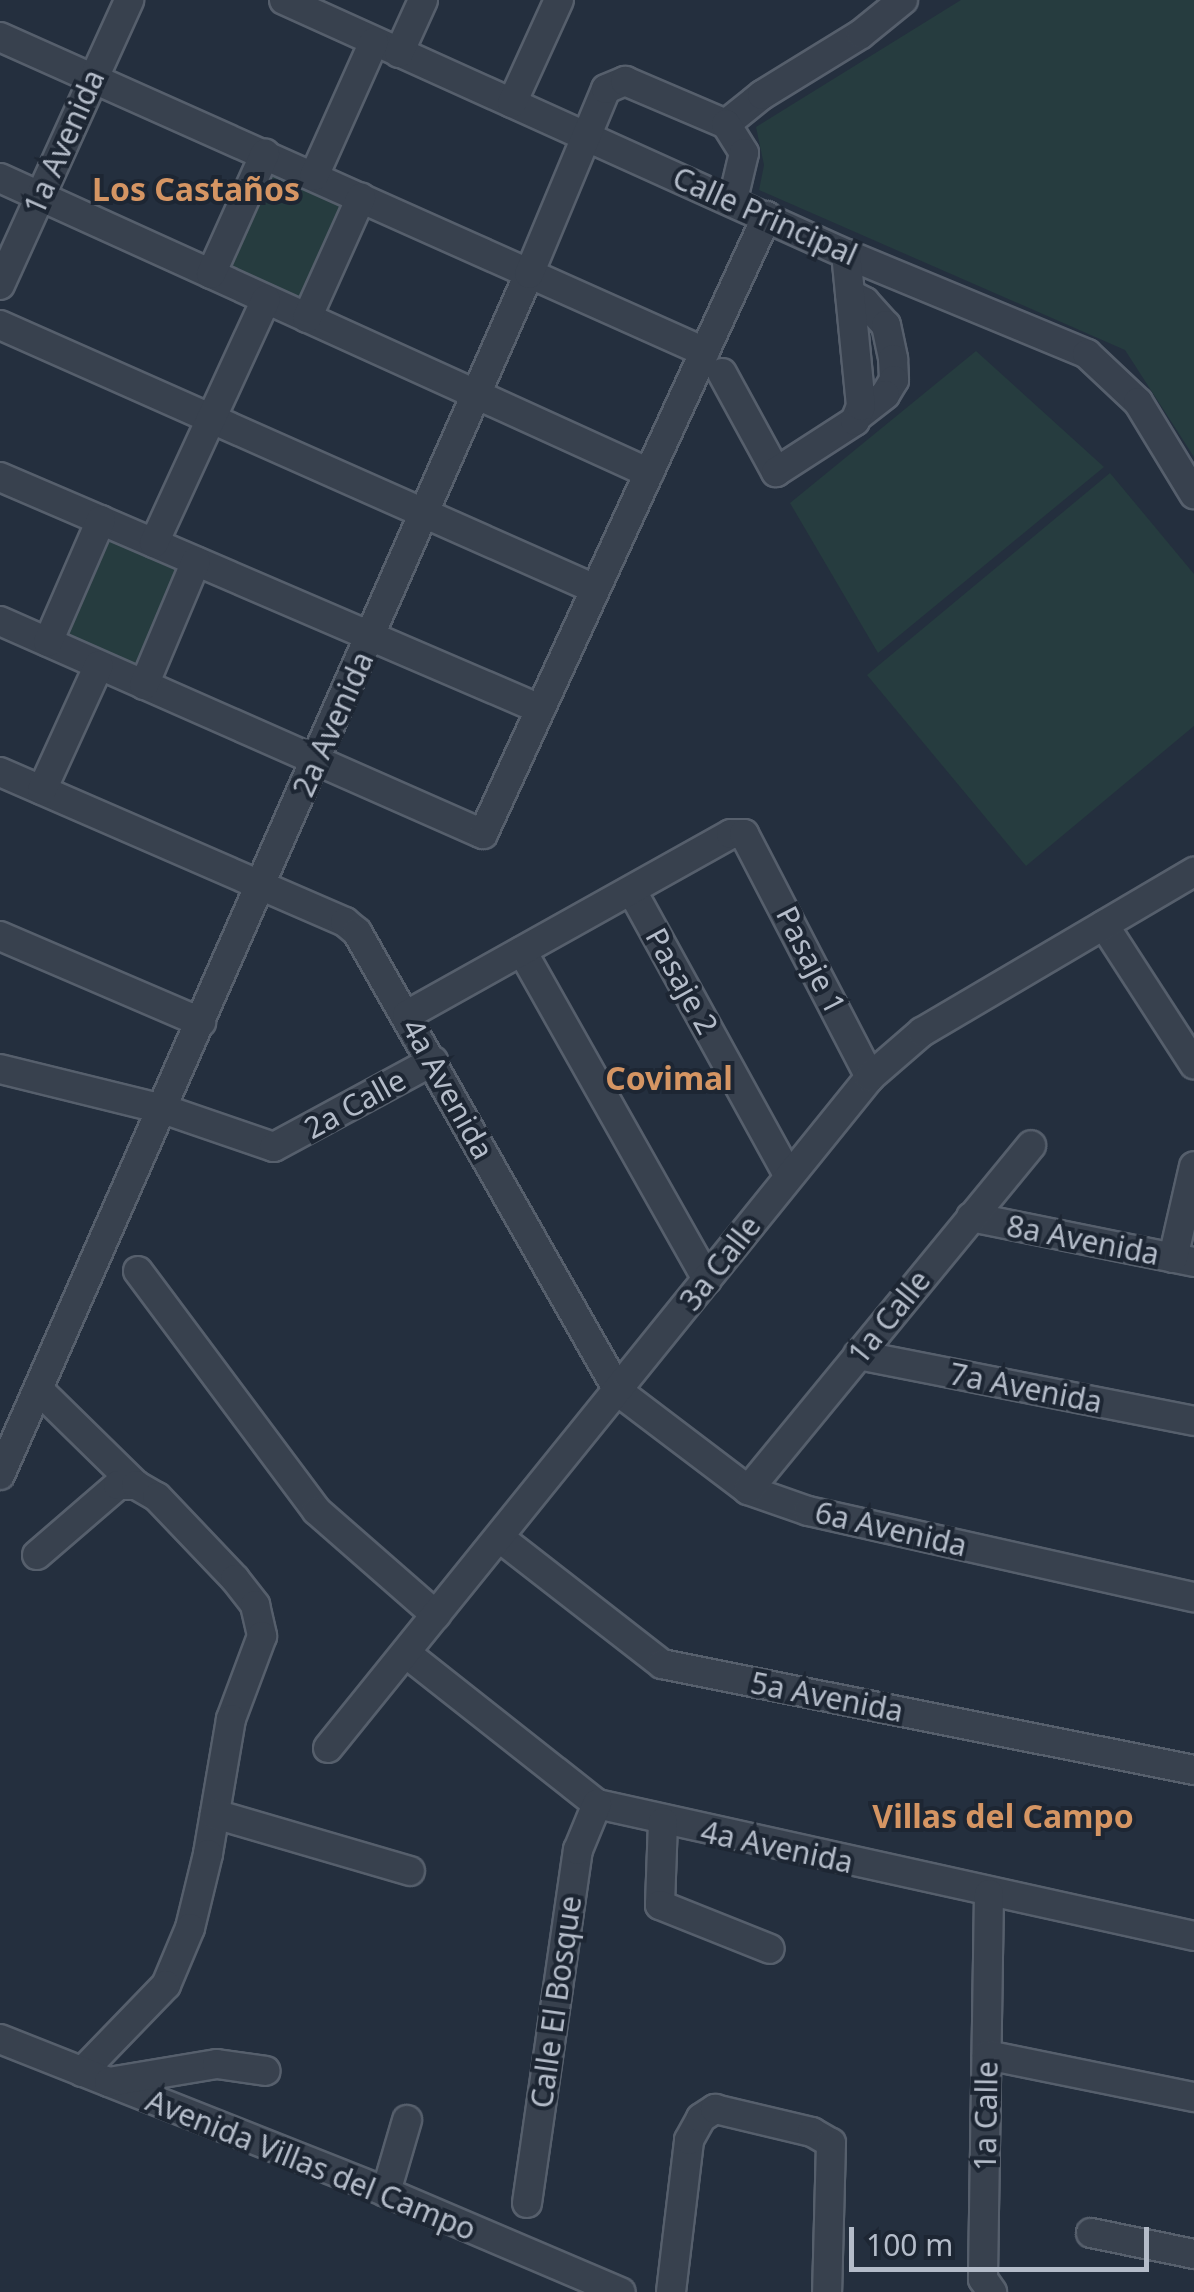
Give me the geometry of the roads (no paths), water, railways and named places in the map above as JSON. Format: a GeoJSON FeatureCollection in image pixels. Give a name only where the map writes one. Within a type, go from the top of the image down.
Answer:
{"type":"FeatureCollection","features":[{"type":"Feature","properties":{"kind":"street","name":"1a Avenida"},"geometry":{"type":"LineString","coordinates":[[0,285],[129,0]]}},
{"type":"Feature","properties":{"kind":"street","name":"Calle Principal"},"geometry":{"type":"LineString","coordinates":[[284,0],[734,200],[846,254],[1087,354],[1138,402],[1194,494]]}},
{"type":"Feature","properties":{"kind":"street"},"geometry":{"type":"LineString","coordinates":[[314,176],[386,47],[423,0]]}},
{"type":"Feature","properties":{"kind":"street"},"geometry":{"type":"LineString","coordinates":[[512,103],[559,0]]}},
{"type":"Feature","properties":{"kind":"street"},"geometry":{"type":"LineString","coordinates":[[734,200],[744,153],[726,124],[762,96],[862,34],[903,0]]}},
{"type":"Feature","properties":{"kind":"street"},"geometry":{"type":"LineString","coordinates":[[0,37],[95,76],[529,274],[714,363],[776,472],[885,396],[894,380],[886,326],[866,302],[850,294]]}},
{"type":"Feature","properties":{"kind":"street","name":"2a Avenida"},"geometry":{"type":"LineString","coordinates":[[0,1475],[589,138],[606,88],[625,82],[726,124]]}},
{"type":"Feature","properties":{"kind":"street"},"geometry":{"type":"LineString","coordinates":[[211,274],[265,154]]}},
{"type":"Feature","properties":{"kind":"street"},"geometry":{"type":"LineString","coordinates":[[0,178],[649,474]]}},
{"type":"Feature","properties":{"kind":"street"},"geometry":{"type":"LineString","coordinates":[[307,318],[362,198]]}},
{"type":"Feature","properties":{"kind":"street"},"geometry":{"type":"LineString","coordinates":[[0,621],[483,834],[649,474],[714,363],[768,216]]}},
{"type":"Feature","properties":{"kind":"street"},"geometry":{"type":"LineString","coordinates":[[846,254],[861,414]]}},
{"type":"Feature","properties":{"kind":"street"},"geometry":{"type":"LineString","coordinates":[[154,543],[266,298]]}},
{"type":"Feature","properties":{"kind":"street"},"geometry":{"type":"LineString","coordinates":[[0,326],[596,589]]}},
{"type":"Feature","properties":{"kind":"street"},"geometry":{"type":"LineString","coordinates":[[856,351],[893,359]]}},
{"type":"Feature","properties":{"kind":"street"},"geometry":{"type":"LineString","coordinates":[[0,477],[540,709]]}},
{"type":"Feature","properties":{"kind":"street"},"geometry":{"type":"LineString","coordinates":[[48,642],[101,520]]}},
{"type":"Feature","properties":{"kind":"street"},"geometry":{"type":"LineString","coordinates":[[144,685],[196,561]]}},
{"type":"Feature","properties":{"kind":"street"},"geometry":{"type":"LineString","coordinates":[[42,790],[99,665]]}},
{"type":"Feature","properties":{"kind":"street"},"geometry":{"type":"LineString","coordinates":[[0,772],[261,888]]}},
{"type":"Feature","properties":{"kind":"street","name":"Pasaje 1"},"geometry":{"type":"LineString","coordinates":[[632,891],[731,834],[744,834],[752,842],[870,1077]]}},
{"type":"Feature","properties":{"kind":"street","name":"3a Calle"},"geometry":{"type":"LineString","coordinates":[[328,1748],[870,1077],[922,1032],[1194,872]]}},
{"type":"Feature","properties":{"kind":"street","name":"4a Avenida"},"geometry":{"type":"LineString","coordinates":[[261,888],[351,927],[407,1015],[619,1392]]}},
{"type":"Feature","properties":{"kind":"street"},"geometry":{"type":"LineString","coordinates":[[407,1015],[632,891]]}},
{"type":"Feature","properties":{"kind":"street","name":"Pasaje 2"},"geometry":{"type":"LineString","coordinates":[[632,891],[789,1176]]}},
{"type":"Feature","properties":{"kind":"street"},"geometry":{"type":"LineString","coordinates":[[1104,925],[1194,1064]]}},
{"type":"Feature","properties":{"kind":"street"},"geometry":{"type":"LineString","coordinates":[[3,945],[201,1022]]}},
{"type":"Feature","properties":{"kind":"street"},"geometry":{"type":"LineString","coordinates":[[522,950],[708,1279]]}},
{"type":"Feature","properties":{"kind":"street","name":"2a Calle"},"geometry":{"type":"LineString","coordinates":[[0,1069],[164,1109],[274,1147],[433,1061]]}},
{"type":"Feature","properties":{"kind":"street","name":"1a Calle"},"geometry":{"type":"LineString","coordinates":[[748,1490],[1031,1145]]}},
{"type":"Feature","properties":{"kind":"street"},"geometry":{"type":"LineString","coordinates":[[1184,1260],[1194,1166]]}},
{"type":"Feature","properties":{"kind":"street","name":"8a Avenida"},"geometry":{"type":"LineString","coordinates":[[971,1217],[1184,1260]]}},
{"type":"Feature","properties":{"kind":"street"},"geometry":{"type":"LineString","coordinates":[[138,1272],[317,1511],[436,1616]]}},
{"type":"Feature","properties":{"kind":"street","name":"7a Avenida"},"geometry":{"type":"LineString","coordinates":[[858,1356],[1194,1421]]}},
{"type":"Feature","properties":{"kind":"street"},"geometry":{"type":"LineString","coordinates":[[39,1390],[136,1485],[157,1497],[255,1605],[262,1636],[232,1719],[190,1928],[166,1985],[95,2077]]}},
{"type":"Feature","properties":{"kind":"street","name":"6a Avenida"},"geometry":{"type":"LineString","coordinates":[[619,1392],[748,1490],[808,1512],[1194,1597]]}},
{"type":"Feature","properties":{"kind":"street"},"geometry":{"type":"LineString","coordinates":[[37,1555],[118,1485],[136,1485]]}},
{"type":"Feature","properties":{"kind":"street","name":"5a Avenida"},"geometry":{"type":"LineString","coordinates":[[500,1538],[662,1664],[1194,1770]]}},
{"type":"Feature","properties":{"kind":"street","name":"4a Avenida"},"geometry":{"type":"LineString","coordinates":[[407,1654],[598,1804],[663,1822],[1194,1936]]}},
{"type":"Feature","properties":{"kind":"street","name":"Calle El Bosque"},"geometry":{"type":"LineString","coordinates":[[527,2202],[578,1850],[598,1804]]}},
{"type":"Feature","properties":{"kind":"street"},"geometry":{"type":"LineString","coordinates":[[215,1814],[410,1871]]}},
{"type":"Feature","properties":{"kind":"street"},"geometry":{"type":"LineString","coordinates":[[663,1822],[660,1905],[770,1949]]}},
{"type":"Feature","properties":{"kind":"street","name":"1a Calle"},"geometry":{"type":"LineString","coordinates":[[987,2286],[989,1894]]}},
{"type":"Feature","properties":{"kind":"street","name":"Avenida Villas del Campo"},"geometry":{"type":"LineString","coordinates":[[0,2039],[386,2192],[621,2292]]}},
{"type":"Feature","properties":{"kind":"street"},"geometry":{"type":"LineString","coordinates":[[986,2056],[1194,2097]]}},
{"type":"Feature","properties":{"kind":"street"},"geometry":{"type":"LineString","coordinates":[[95,2077],[217,2064],[266,2071]]}},
{"type":"Feature","properties":{"kind":"street"},"geometry":{"type":"LineString","coordinates":[[671,2292],[689,2140],[700,2118],[715,2109],[824,2135],[831,2143],[828,2292]]}},
{"type":"Feature","properties":{"kind":"street"},"geometry":{"type":"LineString","coordinates":[[386,2192],[407,2120]]}},
{"type":"Feature","properties":{"kind":"street"},"geometry":{"type":"LineString","coordinates":[[1091,2234],[1194,2254]]}},
{"type":"Feature","properties":{"kind":"district","name":"Los Castaños"},"geometry":{"type":"Point","coordinates":[196,189]}},
{"type":"Feature","properties":{"kind":"district","name":"Covimal"},"geometry":{"type":"Point","coordinates":[669,1078]}},
{"type":"Feature","properties":{"kind":"district","name":"Villas del Campo"},"geometry":{"type":"Point","coordinates":[1003,1816]}}]}
